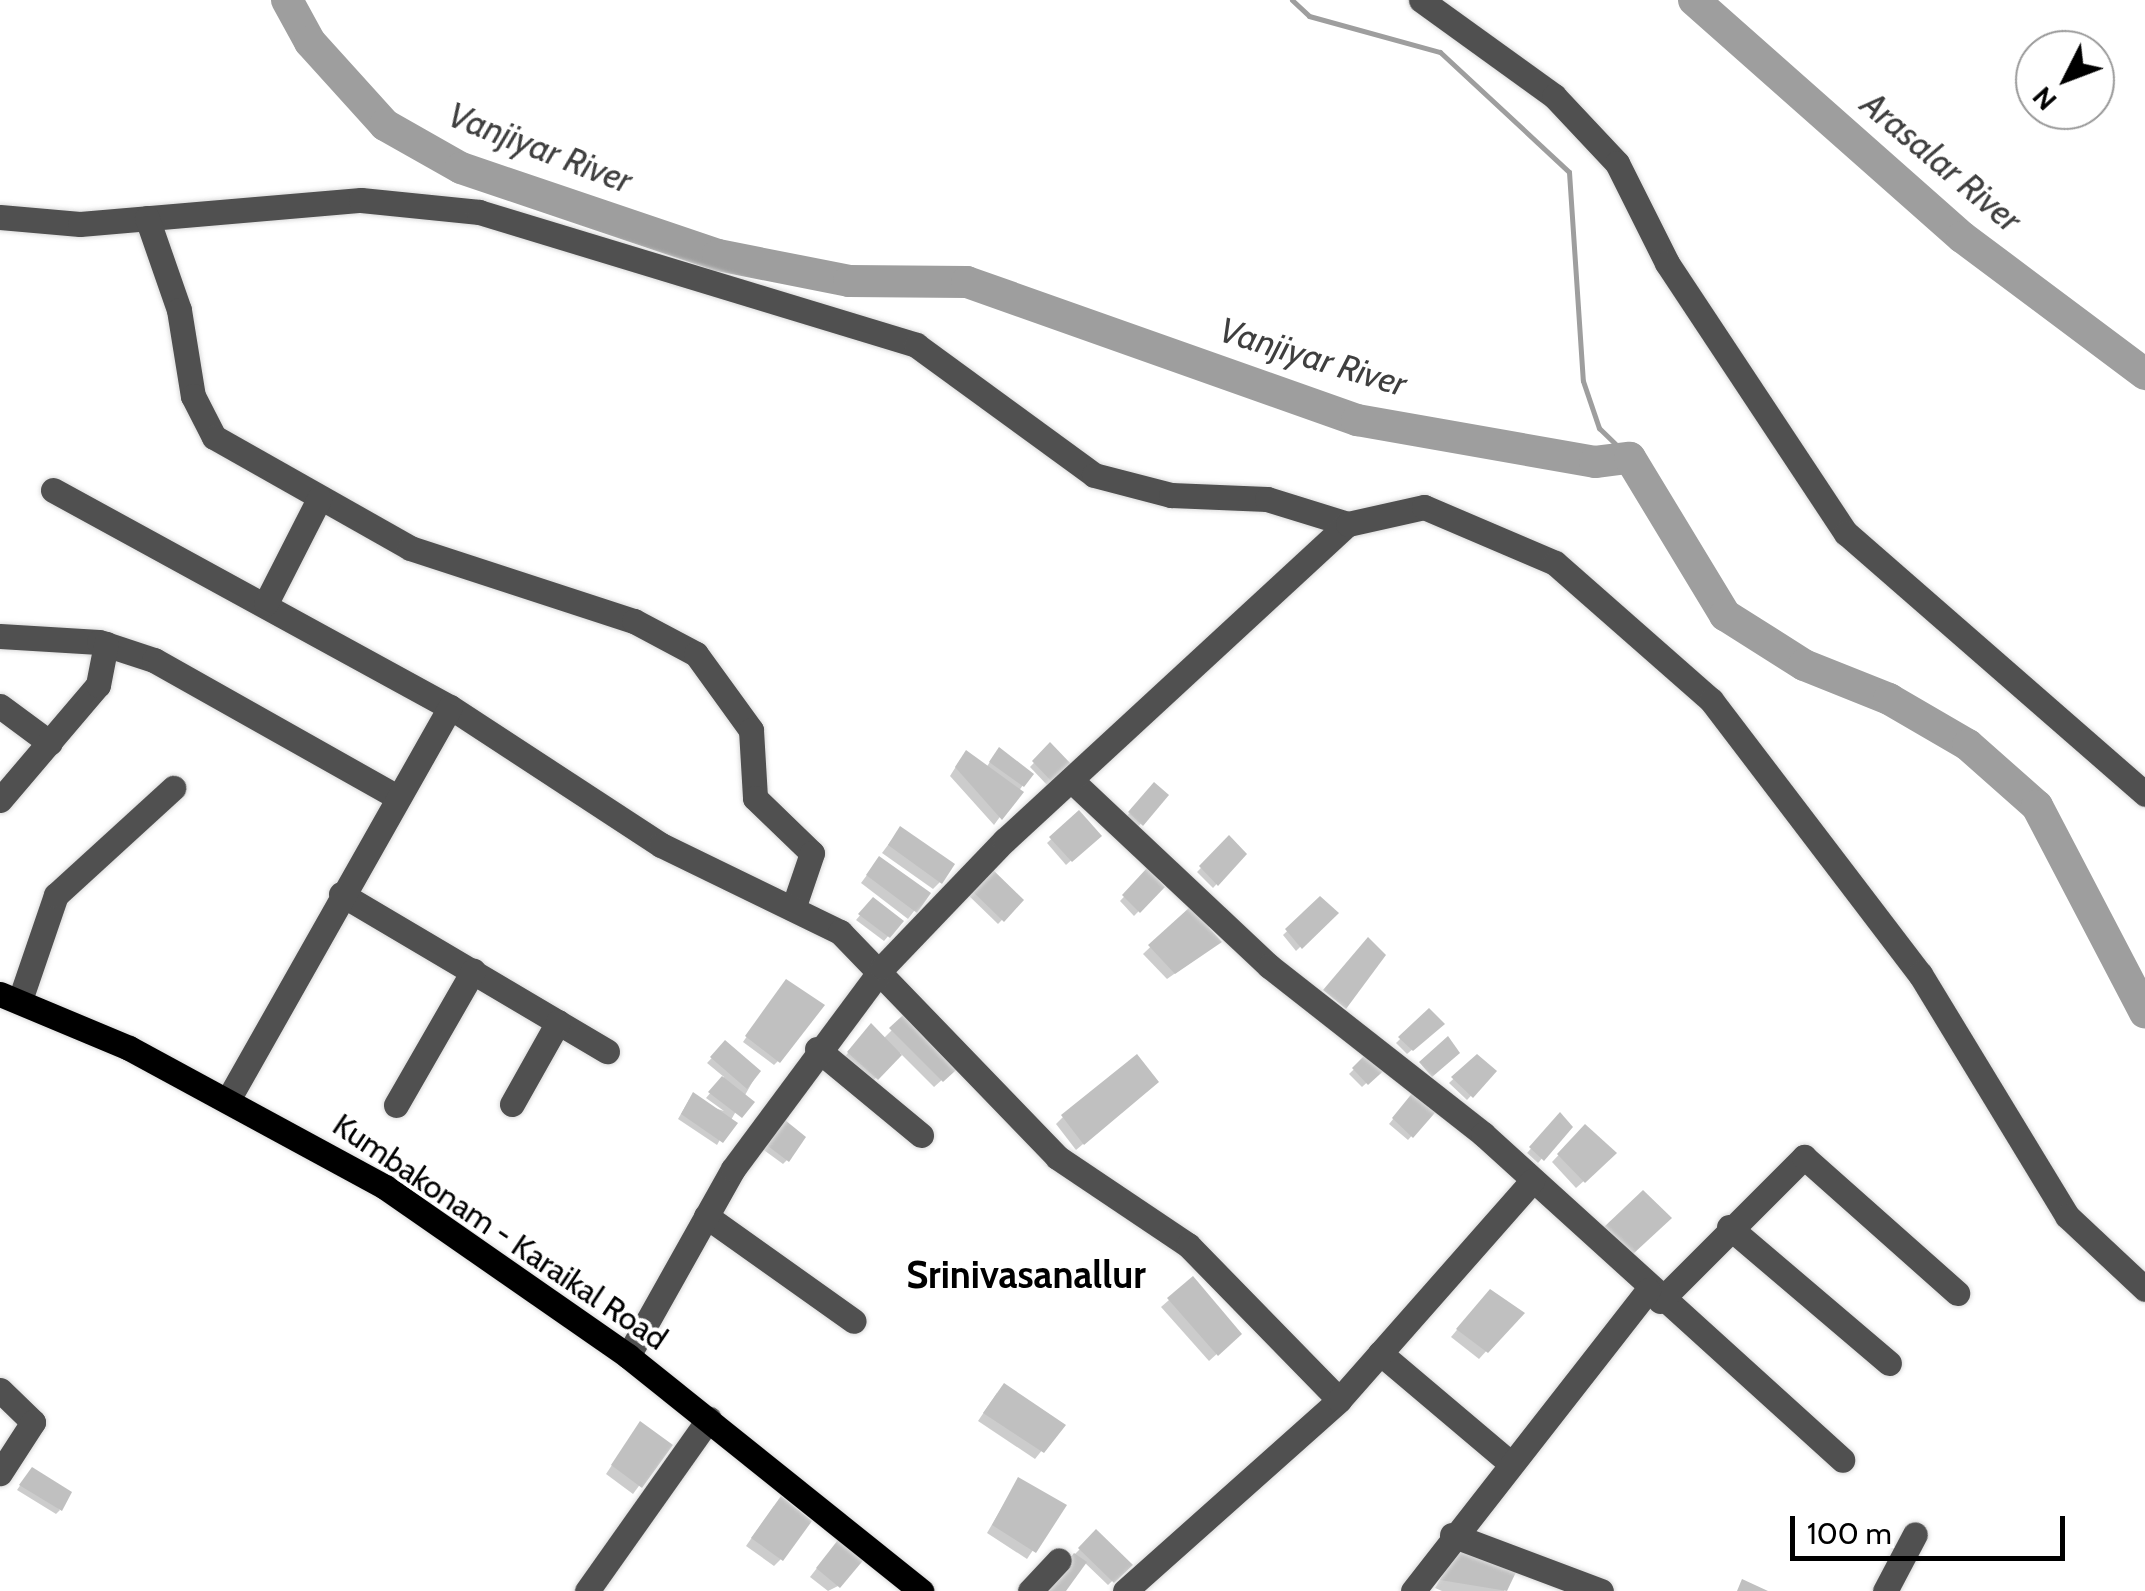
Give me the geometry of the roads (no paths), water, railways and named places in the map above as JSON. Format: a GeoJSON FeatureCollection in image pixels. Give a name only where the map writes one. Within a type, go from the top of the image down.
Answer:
{"type":"FeatureCollection","features":[{"type":"Feature","properties":{"kind":"main road","name":"Kumbakonam - Karaikal Road"},"geometry":{"type":"LineString","coordinates":[[10,997],[229,1098],[385,1186],[628,1356],[921,1591]]}},
{"type":"Feature","properties":{"kind":"street"},"geometry":{"type":"LineString","coordinates":[[1421,0],[1554,96],[1617,163],[1688,297],[1846,533],[2145,794]]}},
{"type":"Feature","properties":{"kind":"street"},"geometry":{"type":"LineString","coordinates":[[0,216],[147,218],[361,200],[480,212],[916,345],[1094,475],[1170,495],[1266,499],[1348,524],[1424,507],[1462,517],[1555,562],[1628,619],[1712,700],[1809,822],[1920,974],[2067,1216],[2145,1289]]}},
{"type":"Feature","properties":{"kind":"street"},"geometry":{"type":"LineString","coordinates":[[147,218],[202,420],[230,451],[410,548],[634,621],[696,654],[751,730],[755,798],[812,854],[794,906]]}},
{"type":"Feature","properties":{"kind":"street"},"geometry":{"type":"LineString","coordinates":[[53,490],[266,603],[450,707],[660,845],[794,906],[883,967],[1057,1157],[1188,1245],[1339,1400]]}},
{"type":"Feature","properties":{"kind":"street"},"geometry":{"type":"LineString","coordinates":[[266,603],[320,500]]}},
{"type":"Feature","properties":{"kind":"street"},"geometry":{"type":"LineString","coordinates":[[628,1356],[706,1216],[817,1049],[883,967],[1071,780],[1348,524]]}},
{"type":"Feature","properties":{"kind":"street"},"geometry":{"type":"LineString","coordinates":[[0,636],[106,644],[154,660],[397,797]]}},
{"type":"Feature","properties":{"kind":"street"},"geometry":{"type":"LineString","coordinates":[[0,800],[98,685],[106,644]]}},
{"type":"Feature","properties":{"kind":"street"},"geometry":{"type":"LineString","coordinates":[[0,706],[50,743]]}},
{"type":"Feature","properties":{"kind":"street"},"geometry":{"type":"LineString","coordinates":[[229,1098],[450,707]]}},
{"type":"Feature","properties":{"kind":"street"},"geometry":{"type":"LineString","coordinates":[[1071,780],[1269,966],[1532,1181],[1654,1295],[1842,1460]]}},
{"type":"Feature","properties":{"kind":"street"},"geometry":{"type":"LineString","coordinates":[[10,997],[56,895],[173,788]]}},
{"type":"Feature","properties":{"kind":"street"},"geometry":{"type":"LineString","coordinates":[[341,894],[607,1051]]}},
{"type":"Feature","properties":{"kind":"street"},"geometry":{"type":"LineString","coordinates":[[396,1105],[473,971]]}},
{"type":"Feature","properties":{"kind":"street"},"geometry":{"type":"LineString","coordinates":[[512,1104],[558,1022]]}},
{"type":"Feature","properties":{"kind":"street"},"geometry":{"type":"LineString","coordinates":[[817,1049],[921,1136]]}},
{"type":"Feature","properties":{"kind":"street"},"geometry":{"type":"LineString","coordinates":[[1413,1591],[1510,1463],[1654,1295],[1804,1156],[1957,1293]]}},
{"type":"Feature","properties":{"kind":"street"},"geometry":{"type":"LineString","coordinates":[[1125,1591],[1339,1400],[1532,1181]]}},
{"type":"Feature","properties":{"kind":"street"},"geometry":{"type":"LineString","coordinates":[[706,1216],[854,1321]]}},
{"type":"Feature","properties":{"kind":"street"},"geometry":{"type":"LineString","coordinates":[[1728,1227],[1889,1363]]}},
{"type":"Feature","properties":{"kind":"street"},"geometry":{"type":"LineString","coordinates":[[1380,1353],[1510,1463]]}},
{"type":"Feature","properties":{"kind":"street"},"geometry":{"type":"LineString","coordinates":[[0,1390],[33,1422],[0,1474]]}},
{"type":"Feature","properties":{"kind":"street"},"geometry":{"type":"LineString","coordinates":[[586,1591],[709,1419]]}},
{"type":"Feature","properties":{"kind":"street"},"geometry":{"type":"LineString","coordinates":[[1885,1591],[1915,1534]]}},
{"type":"Feature","properties":{"kind":"street"},"geometry":{"type":"LineString","coordinates":[[1452,1535],[1602,1591]]}},
{"type":"Feature","properties":{"kind":"street"},"geometry":{"type":"LineString","coordinates":[[1030,1591],[1059,1560]]}},
{"type":"Feature","properties":{"kind":"waterway","name":"Vanjiyar River"},"geometry":{"type":"LineString","coordinates":[[287,0],[310,42],[385,125],[461,168],[718,255],[849,281],[967,282],[1357,420],[1595,462],[1630,458],[1725,615],[1804,665],[1889,699],[1968,745],[2037,806],[2145,1013]]}},
{"type":"Feature","properties":{"kind":"waterway"},"geometry":{"type":"LineString","coordinates":[[1292,0],[1309,16],[1440,52],[1569,172],[1583,381],[1599,428],[1630,458]]}},
{"type":"Feature","properties":{"kind":"waterway","name":"Arasalar River"},"geometry":{"type":"LineString","coordinates":[[1694,0],[1962,237],[2145,374]]}},
{"type":"Feature","properties":{"kind":"district","name":"Srinivasanallur"},"geometry":{"type":"Point","coordinates":[1026,1275]}}]}
